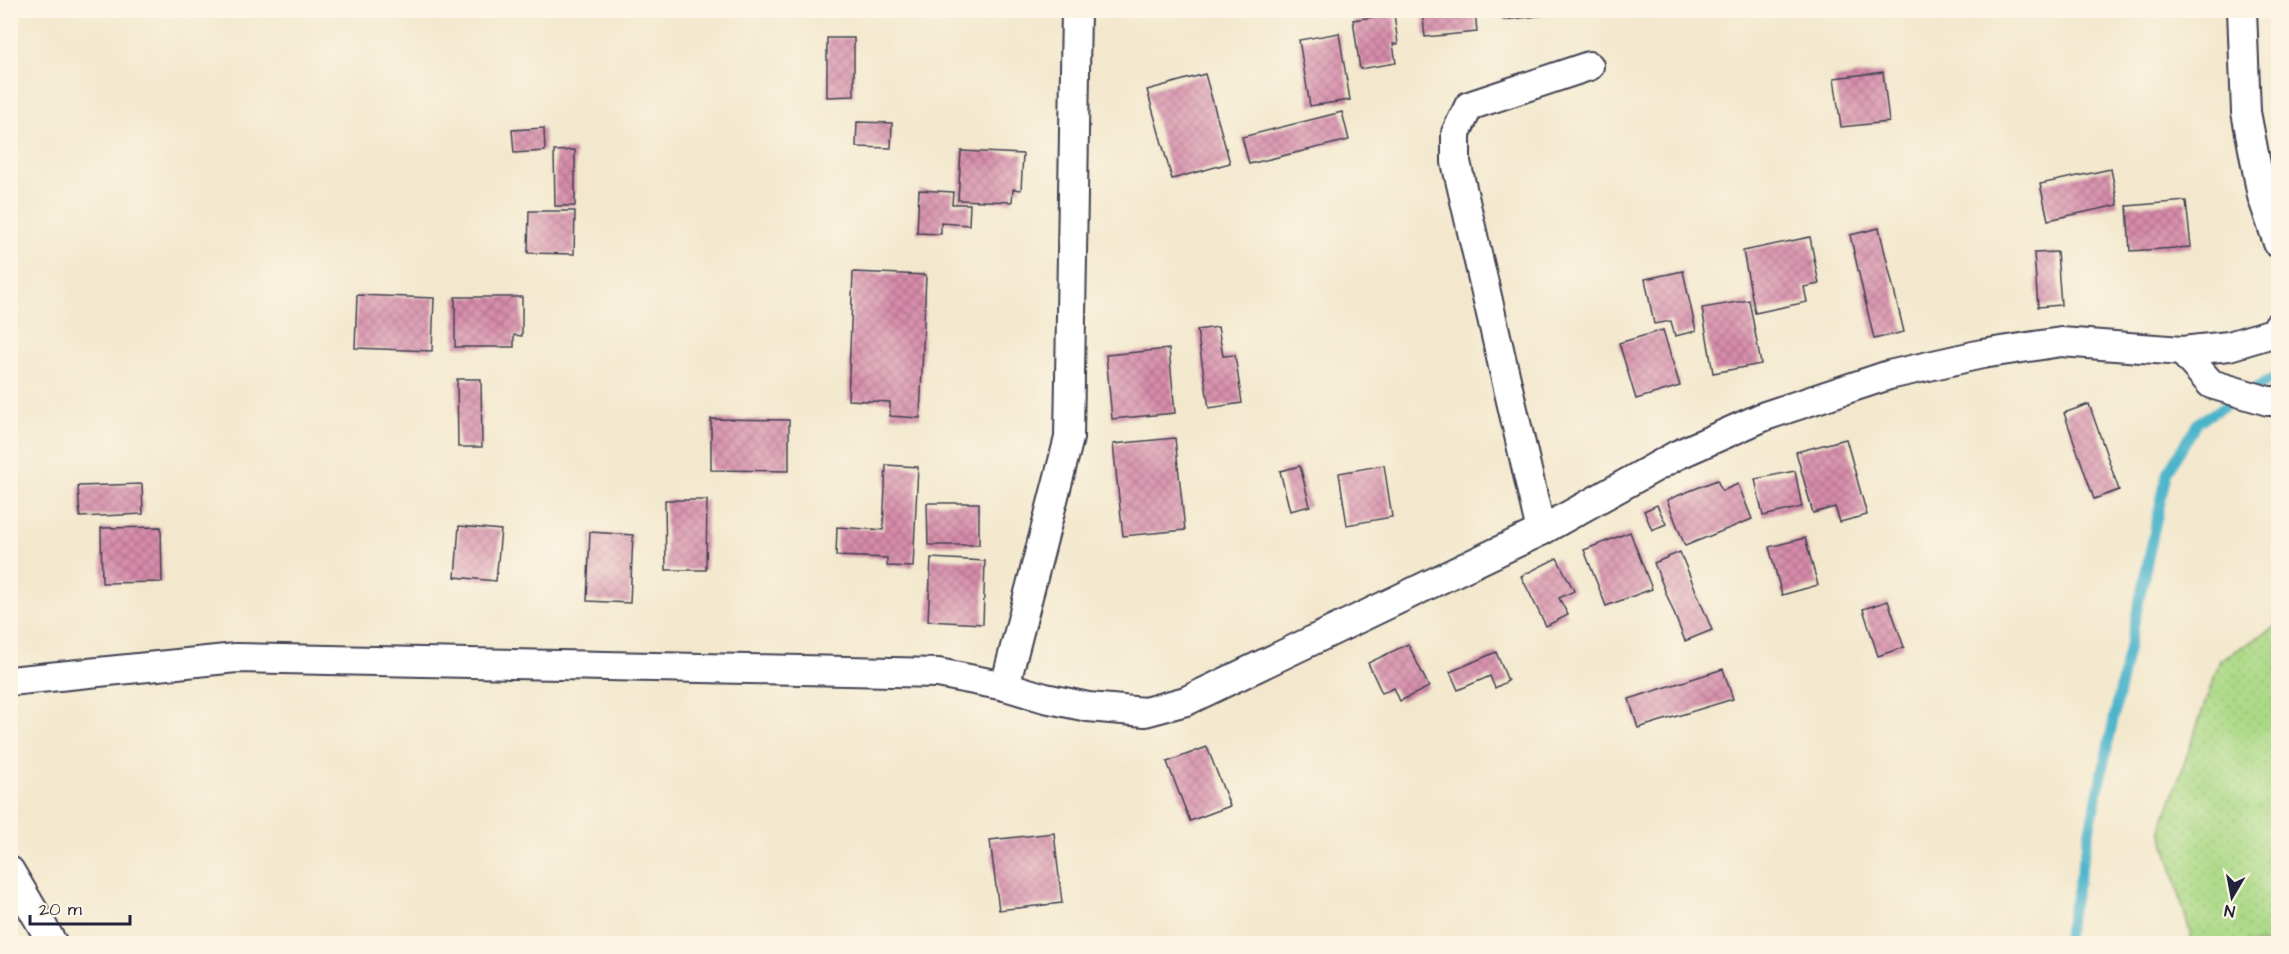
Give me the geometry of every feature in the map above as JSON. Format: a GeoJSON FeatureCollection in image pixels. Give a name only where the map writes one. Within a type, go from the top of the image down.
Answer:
{"type":"FeatureCollection","features":[{"type":"Feature","properties":{"kind":"street"},"geometry":{"type":"LineString","coordinates":[[1005,686],[1069,438],[1076,10]]}},
{"type":"Feature","properties":{"kind":"street"},"geometry":{"type":"LineString","coordinates":[[2242,10],[2246,112],[2262,196],[2278,243]]}},
{"type":"Feature","properties":{"kind":"street"},"geometry":{"type":"LineString","coordinates":[[1540,531],[1456,162],[1456,133],[1469,106],[1589,66]]}},
{"type":"Feature","properties":{"kind":"street"},"geometry":{"type":"LineString","coordinates":[[14,683],[236,658],[938,673],[1005,686],[1045,698],[1088,707],[1146,712],[1186,701],[1540,531],[1677,455],[1765,416],[1889,375],[1982,354],[2061,342],[2182,351],[2229,346],[2278,330]]}},
{"type":"Feature","properties":{"kind":"street"},"geometry":{"type":"LineString","coordinates":[[2182,351],[2211,384],[2273,401]]}},
{"type":"Feature","properties":{"kind":"street"},"geometry":{"type":"LineString","coordinates":[[10,871],[53,944]]}},
{"type":"Feature","properties":{"kind":"green space"},"geometry":{"type":"Polygon","coordinates":[[[2278,625],[2278,943],[2193,943],[2161,830],[2220,660],[2278,625]]]}},
{"type":"Feature","properties":{"kind":"building"},"geometry":{"type":"Polygon","coordinates":[[[1422,10],[1475,10],[1477,32],[1425,37],[1422,10]]]}},
{"type":"Feature","properties":{"kind":"building"},"geometry":{"type":"Polygon","coordinates":[[[1503,10],[1551,10],[1552,14],[1504,20],[1503,10]]]}},
{"type":"Feature","properties":{"kind":"building"},"geometry":{"type":"Polygon","coordinates":[[[1394,14],[1398,44],[1393,44],[1396,63],[1360,69],[1353,20],[1394,14]]]}},
{"type":"Feature","properties":{"kind":"building"},"geometry":{"type":"Polygon","coordinates":[[[1339,33],[1350,100],[1310,106],[1299,40],[1339,33]]]}},
{"type":"Feature","properties":{"kind":"building"},"geometry":{"type":"Polygon","coordinates":[[[827,38],[854,38],[854,96],[827,97],[827,38]]]}},
{"type":"Feature","properties":{"kind":"building"},"geometry":{"type":"Polygon","coordinates":[[[1883,72],[1889,122],[1841,127],[1834,78],[1883,72]]]}},
{"type":"Feature","properties":{"kind":"building"},"geometry":{"type":"Polygon","coordinates":[[[1205,74],[1230,163],[1172,179],[1147,90],[1205,74]]]}},
{"type":"Feature","properties":{"kind":"building"},"geometry":{"type":"Polygon","coordinates":[[[1342,112],[1349,140],[1249,164],[1242,137],[1342,112]]]}},
{"type":"Feature","properties":{"kind":"building"},"geometry":{"type":"Polygon","coordinates":[[[857,122],[892,123],[891,148],[856,147],[857,122]]]}},
{"type":"Feature","properties":{"kind":"building"},"geometry":{"type":"Polygon","coordinates":[[[544,128],[545,151],[514,153],[512,130],[544,128]]]}},
{"type":"Feature","properties":{"kind":"building"},"geometry":{"type":"Polygon","coordinates":[[[575,150],[575,206],[555,206],[554,151],[575,150]]]}},
{"type":"Feature","properties":{"kind":"building"},"geometry":{"type":"Polygon","coordinates":[[[961,151],[1023,154],[1021,190],[1013,189],[1012,202],[958,200],[961,151]]]}},
{"type":"Feature","properties":{"kind":"building"},"geometry":{"type":"Polygon","coordinates":[[[2111,169],[2118,205],[2048,220],[2040,184],[2111,169]]]}},
{"type":"Feature","properties":{"kind":"building"},"geometry":{"type":"Polygon","coordinates":[[[919,190],[953,192],[952,204],[970,204],[969,225],[941,223],[941,234],[917,233],[919,190]]]}},
{"type":"Feature","properties":{"kind":"building"},"geometry":{"type":"Polygon","coordinates":[[[2186,201],[2191,247],[2130,251],[2127,206],[2186,201]]]}},
{"type":"Feature","properties":{"kind":"building"},"geometry":{"type":"Polygon","coordinates":[[[529,211],[575,211],[574,254],[528,253],[529,211]]]}},
{"type":"Feature","properties":{"kind":"building"},"geometry":{"type":"Polygon","coordinates":[[[1879,228],[1904,332],[1874,339],[1850,235],[1879,228]]]}},
{"type":"Feature","properties":{"kind":"building"},"geometry":{"type":"Polygon","coordinates":[[[1810,237],[1819,284],[1804,287],[1807,302],[1755,313],[1743,251],[1810,237]]]}},
{"type":"Feature","properties":{"kind":"building"},"geometry":{"type":"Polygon","coordinates":[[[2057,252],[2061,305],[2038,307],[2034,253],[2057,252]]]}},
{"type":"Feature","properties":{"kind":"building"},"geometry":{"type":"Polygon","coordinates":[[[1683,271],[1696,331],[1675,336],[1671,321],[1654,324],[1645,279],[1683,271]]]}},
{"type":"Feature","properties":{"kind":"building"},"geometry":{"type":"Polygon","coordinates":[[[853,272],[926,275],[920,418],[890,416],[890,402],[848,400],[853,272]]]}},
{"type":"Feature","properties":{"kind":"building"},"geometry":{"type":"Polygon","coordinates":[[[357,295],[434,298],[432,351],[355,348],[357,295]]]}},
{"type":"Feature","properties":{"kind":"building"},"geometry":{"type":"Polygon","coordinates":[[[455,297],[522,297],[522,336],[514,335],[514,347],[455,347],[455,297]]]}},
{"type":"Feature","properties":{"kind":"building"},"geometry":{"type":"Polygon","coordinates":[[[1749,300],[1761,364],[1713,373],[1702,308],[1749,300]]]}},
{"type":"Feature","properties":{"kind":"building"},"geometry":{"type":"Polygon","coordinates":[[[1218,327],[1223,356],[1235,355],[1242,403],[1209,408],[1197,330],[1218,327]]]}},
{"type":"Feature","properties":{"kind":"building"},"geometry":{"type":"Polygon","coordinates":[[[1663,330],[1680,386],[1636,399],[1619,343],[1663,330]]]}},
{"type":"Feature","properties":{"kind":"building"},"geometry":{"type":"Polygon","coordinates":[[[1169,349],[1175,413],[1112,419],[1106,355],[1169,349]]]}},
{"type":"Feature","properties":{"kind":"building"},"geometry":{"type":"Polygon","coordinates":[[[457,379],[481,379],[482,447],[458,447],[457,379]]]}},
{"type":"Feature","properties":{"kind":"building"},"geometry":{"type":"Polygon","coordinates":[[[2089,404],[2119,490],[2094,499],[2064,413],[2089,404]]]}},
{"type":"Feature","properties":{"kind":"building"},"geometry":{"type":"Polygon","coordinates":[[[711,419],[789,420],[789,471],[711,470],[711,419]]]}},
{"type":"Feature","properties":{"kind":"building"},"geometry":{"type":"Polygon","coordinates":[[[1175,438],[1185,530],[1123,536],[1113,444],[1175,438]]]}},
{"type":"Feature","properties":{"kind":"building"},"geometry":{"type":"Polygon","coordinates":[[[1846,439],[1867,515],[1840,522],[1835,507],[1813,513],[1796,452],[1846,439]]]}},
{"type":"Feature","properties":{"kind":"building"},"geometry":{"type":"Polygon","coordinates":[[[886,465],[918,467],[913,567],[887,566],[887,558],[836,556],[837,527],[883,530],[886,465]]]}},
{"type":"Feature","properties":{"kind":"building"},"geometry":{"type":"Polygon","coordinates":[[[1384,465],[1392,517],[1347,525],[1339,473],[1384,465]]]}},
{"type":"Feature","properties":{"kind":"building"},"geometry":{"type":"Polygon","coordinates":[[[1300,466],[1310,506],[1290,511],[1280,471],[1300,466]]]}},
{"type":"Feature","properties":{"kind":"building"},"geometry":{"type":"Polygon","coordinates":[[[1795,471],[1802,507],[1763,516],[1755,479],[1795,471]]]}},
{"type":"Feature","properties":{"kind":"building"},"geometry":{"type":"Polygon","coordinates":[[[1717,480],[1722,491],[1738,484],[1752,519],[1685,546],[1667,500],[1717,480]]]}},
{"type":"Feature","properties":{"kind":"building"},"geometry":{"type":"Polygon","coordinates":[[[142,484],[143,514],[80,517],[78,486],[142,484]]]}},
{"type":"Feature","properties":{"kind":"building"},"geometry":{"type":"Polygon","coordinates":[[[665,500],[707,500],[706,570],[666,570],[665,500]]]}},
{"type":"Feature","properties":{"kind":"building"},"geometry":{"type":"Polygon","coordinates":[[[927,503],[979,503],[979,545],[928,545],[927,503]]]}},
{"type":"Feature","properties":{"kind":"building"},"geometry":{"type":"Polygon","coordinates":[[[1657,505],[1666,524],[1652,530],[1644,511],[1657,505]]]}},
{"type":"Feature","properties":{"kind":"building"},"geometry":{"type":"Polygon","coordinates":[[[459,526],[501,530],[496,581],[455,577],[459,526]]]}},
{"type":"Feature","properties":{"kind":"building"},"geometry":{"type":"Polygon","coordinates":[[[161,527],[162,582],[102,583],[101,528],[161,527]]]}},
{"type":"Feature","properties":{"kind":"building"},"geometry":{"type":"Polygon","coordinates":[[[590,532],[633,535],[630,603],[587,601],[590,532]]]}},
{"type":"Feature","properties":{"kind":"building"},"geometry":{"type":"Polygon","coordinates":[[[1630,532],[1652,589],[1606,606],[1584,550],[1630,532]]]}},
{"type":"Feature","properties":{"kind":"building"},"geometry":{"type":"Polygon","coordinates":[[[1805,538],[1818,585],[1782,595],[1769,547],[1805,538]]]}},
{"type":"Feature","properties":{"kind":"building"},"geometry":{"type":"Polygon","coordinates":[[[1680,552],[1712,630],[1685,641],[1654,563],[1680,552]]]}},
{"type":"Feature","properties":{"kind":"building"},"geometry":{"type":"Polygon","coordinates":[[[931,558],[985,561],[983,624],[928,621],[931,558]]]}},
{"type":"Feature","properties":{"kind":"building"},"geometry":{"type":"Polygon","coordinates":[[[1557,558],[1574,591],[1559,598],[1568,615],[1546,626],[1521,576],[1557,558]]]}},
{"type":"Feature","properties":{"kind":"building"},"geometry":{"type":"Polygon","coordinates":[[[1888,601],[1904,647],[1878,656],[1863,609],[1888,601]]]}},
{"type":"Feature","properties":{"kind":"building"},"geometry":{"type":"Polygon","coordinates":[[[1408,644],[1429,687],[1400,701],[1394,688],[1382,693],[1368,663],[1408,644]]]}},
{"type":"Feature","properties":{"kind":"building"},"geometry":{"type":"Polygon","coordinates":[[[1496,652],[1508,681],[1495,688],[1490,676],[1458,690],[1450,672],[1496,652]]]}},
{"type":"Feature","properties":{"kind":"building"},"geometry":{"type":"Polygon","coordinates":[[[1723,669],[1733,699],[1638,728],[1629,699],[1723,669]]]}},
{"type":"Feature","properties":{"kind":"building"},"geometry":{"type":"Polygon","coordinates":[[[1207,747],[1230,806],[1190,821],[1167,762],[1207,747]]]}},
{"type":"Feature","properties":{"kind":"building"},"geometry":{"type":"Polygon","coordinates":[[[1054,833],[1062,903],[999,910],[990,840],[1054,833]]]}},
{"type":"Feature","properties":{"kind":"building"},"geometry":{"type":"Polygon","coordinates":[[[1155,939],[1156,944],[1134,944],[1134,942],[1155,939]]]}},
{"type":"Feature","properties":{"kind":"waterway"},"geometry":{"type":"LineString","coordinates":[[2065,944],[2167,472],[2198,422],[2278,375]]}}]}
